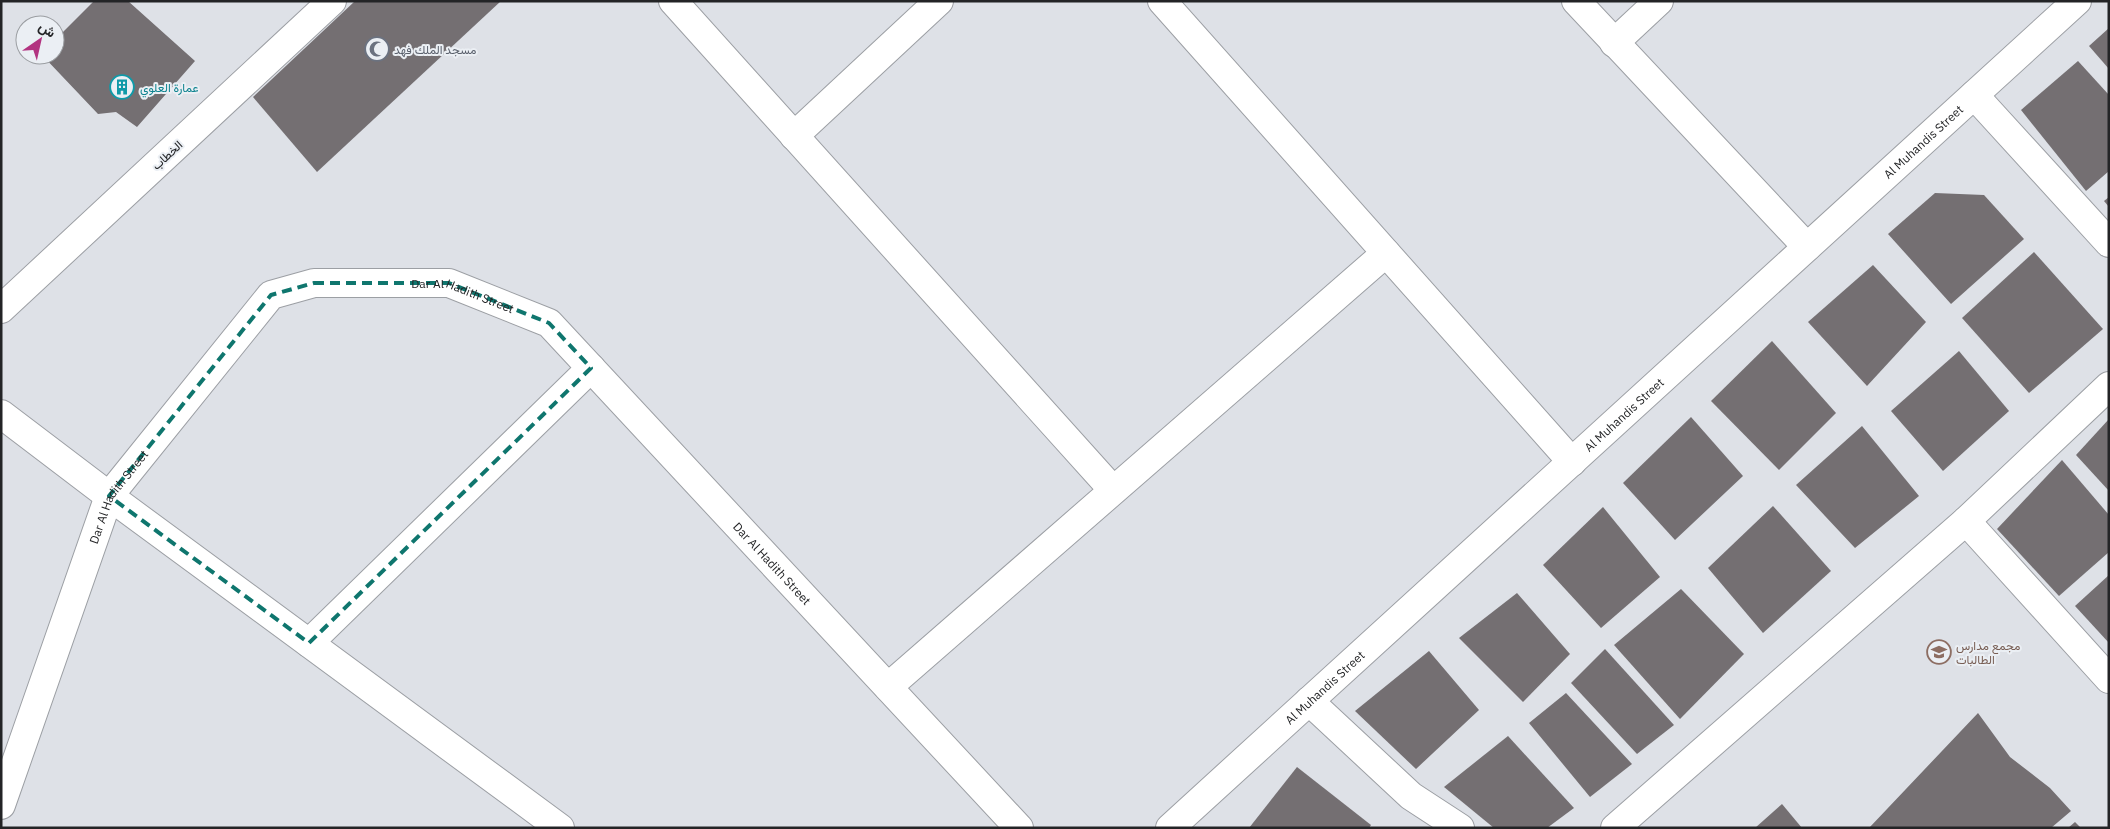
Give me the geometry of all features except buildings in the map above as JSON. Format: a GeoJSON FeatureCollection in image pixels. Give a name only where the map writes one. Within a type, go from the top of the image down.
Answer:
{"type":"FeatureCollection","features":[{"type":"Feature","properties":{"kind":"street","name":"الخطاب"},"geometry":{"type":"LineString","coordinates":[[1,309],[332,1]]}},
{"type":"Feature","properties":{"kind":"street"},"geometry":{"type":"LineString","coordinates":[[673,1],[1113,490]]}},
{"type":"Feature","properties":{"kind":"street"},"geometry":{"type":"LineString","coordinates":[[794,136],[939,1]]}},
{"type":"Feature","properties":{"kind":"street"},"geometry":{"type":"LineString","coordinates":[[1162,1],[1572,462]]}},
{"type":"Feature","properties":{"kind":"street"},"geometry":{"type":"LineString","coordinates":[[1576,1],[1807,247]]}},
{"type":"Feature","properties":{"kind":"street"},"geometry":{"type":"LineString","coordinates":[[1614,43],[1659,1]]}},
{"type":"Feature","properties":{"kind":"street","name":"Al Muhandis Street"},"geometry":{"type":"LineString","coordinates":[[1170,828],[2077,1]]}},
{"type":"Feature","properties":{"kind":"street"},"geometry":{"type":"LineString","coordinates":[[1974,95],[2109,243]]}},
{"type":"Feature","properties":{"kind":"street"},"geometry":{"type":"LineString","coordinates":[[888,687],[1386,253]]}},
{"type":"Feature","properties":{"kind":"street","name":"Dar Al Hadith Street"},"geometry":{"type":"LineString","coordinates":[[1,805],[108,496],[272,295],[314,283],[449,283],[549,323],[1019,828]]}},
{"type":"Feature","properties":{"kind":"street"},"geometry":{"type":"LineString","coordinates":[[309,643],[591,368]]}},
{"type":"Feature","properties":{"kind":"street"},"geometry":{"type":"LineString","coordinates":[[1615,828],[1966,521],[2109,386]]}},
{"type":"Feature","properties":{"kind":"street"},"geometry":{"type":"LineString","coordinates":[[1,414],[108,496],[560,828]]}},
{"type":"Feature","properties":{"kind":"street"},"geometry":{"type":"LineString","coordinates":[[1966,521],[2109,679]]}},
{"type":"Feature","properties":{"kind":"street"},"geometry":{"type":"LineString","coordinates":[[1309,701],[1411,796],[1460,828]]}},
{"type":"Feature","properties":{"kind":"highlighted area"},"geometry":{"type":"Polygon","coordinates":[[[314,283],[449,283],[549,323],[591,368],[309,643],[109,496],[271,295],[314,283]]]}},
{"type":"Feature","properties":{"kind":"place","name":"مسجد الملك فهد"},"geometry":{"type":"Point","coordinates":[377,49]}},
{"type":"Feature","properties":{"kind":"place","name":"عمارة العلوي"},"geometry":{"type":"Point","coordinates":[122,87]}},
{"type":"Feature","properties":{"kind":"place","name":"مجمع مدارس الطالبات"},"geometry":{"type":"Point","coordinates":[1939,652]}}]}
